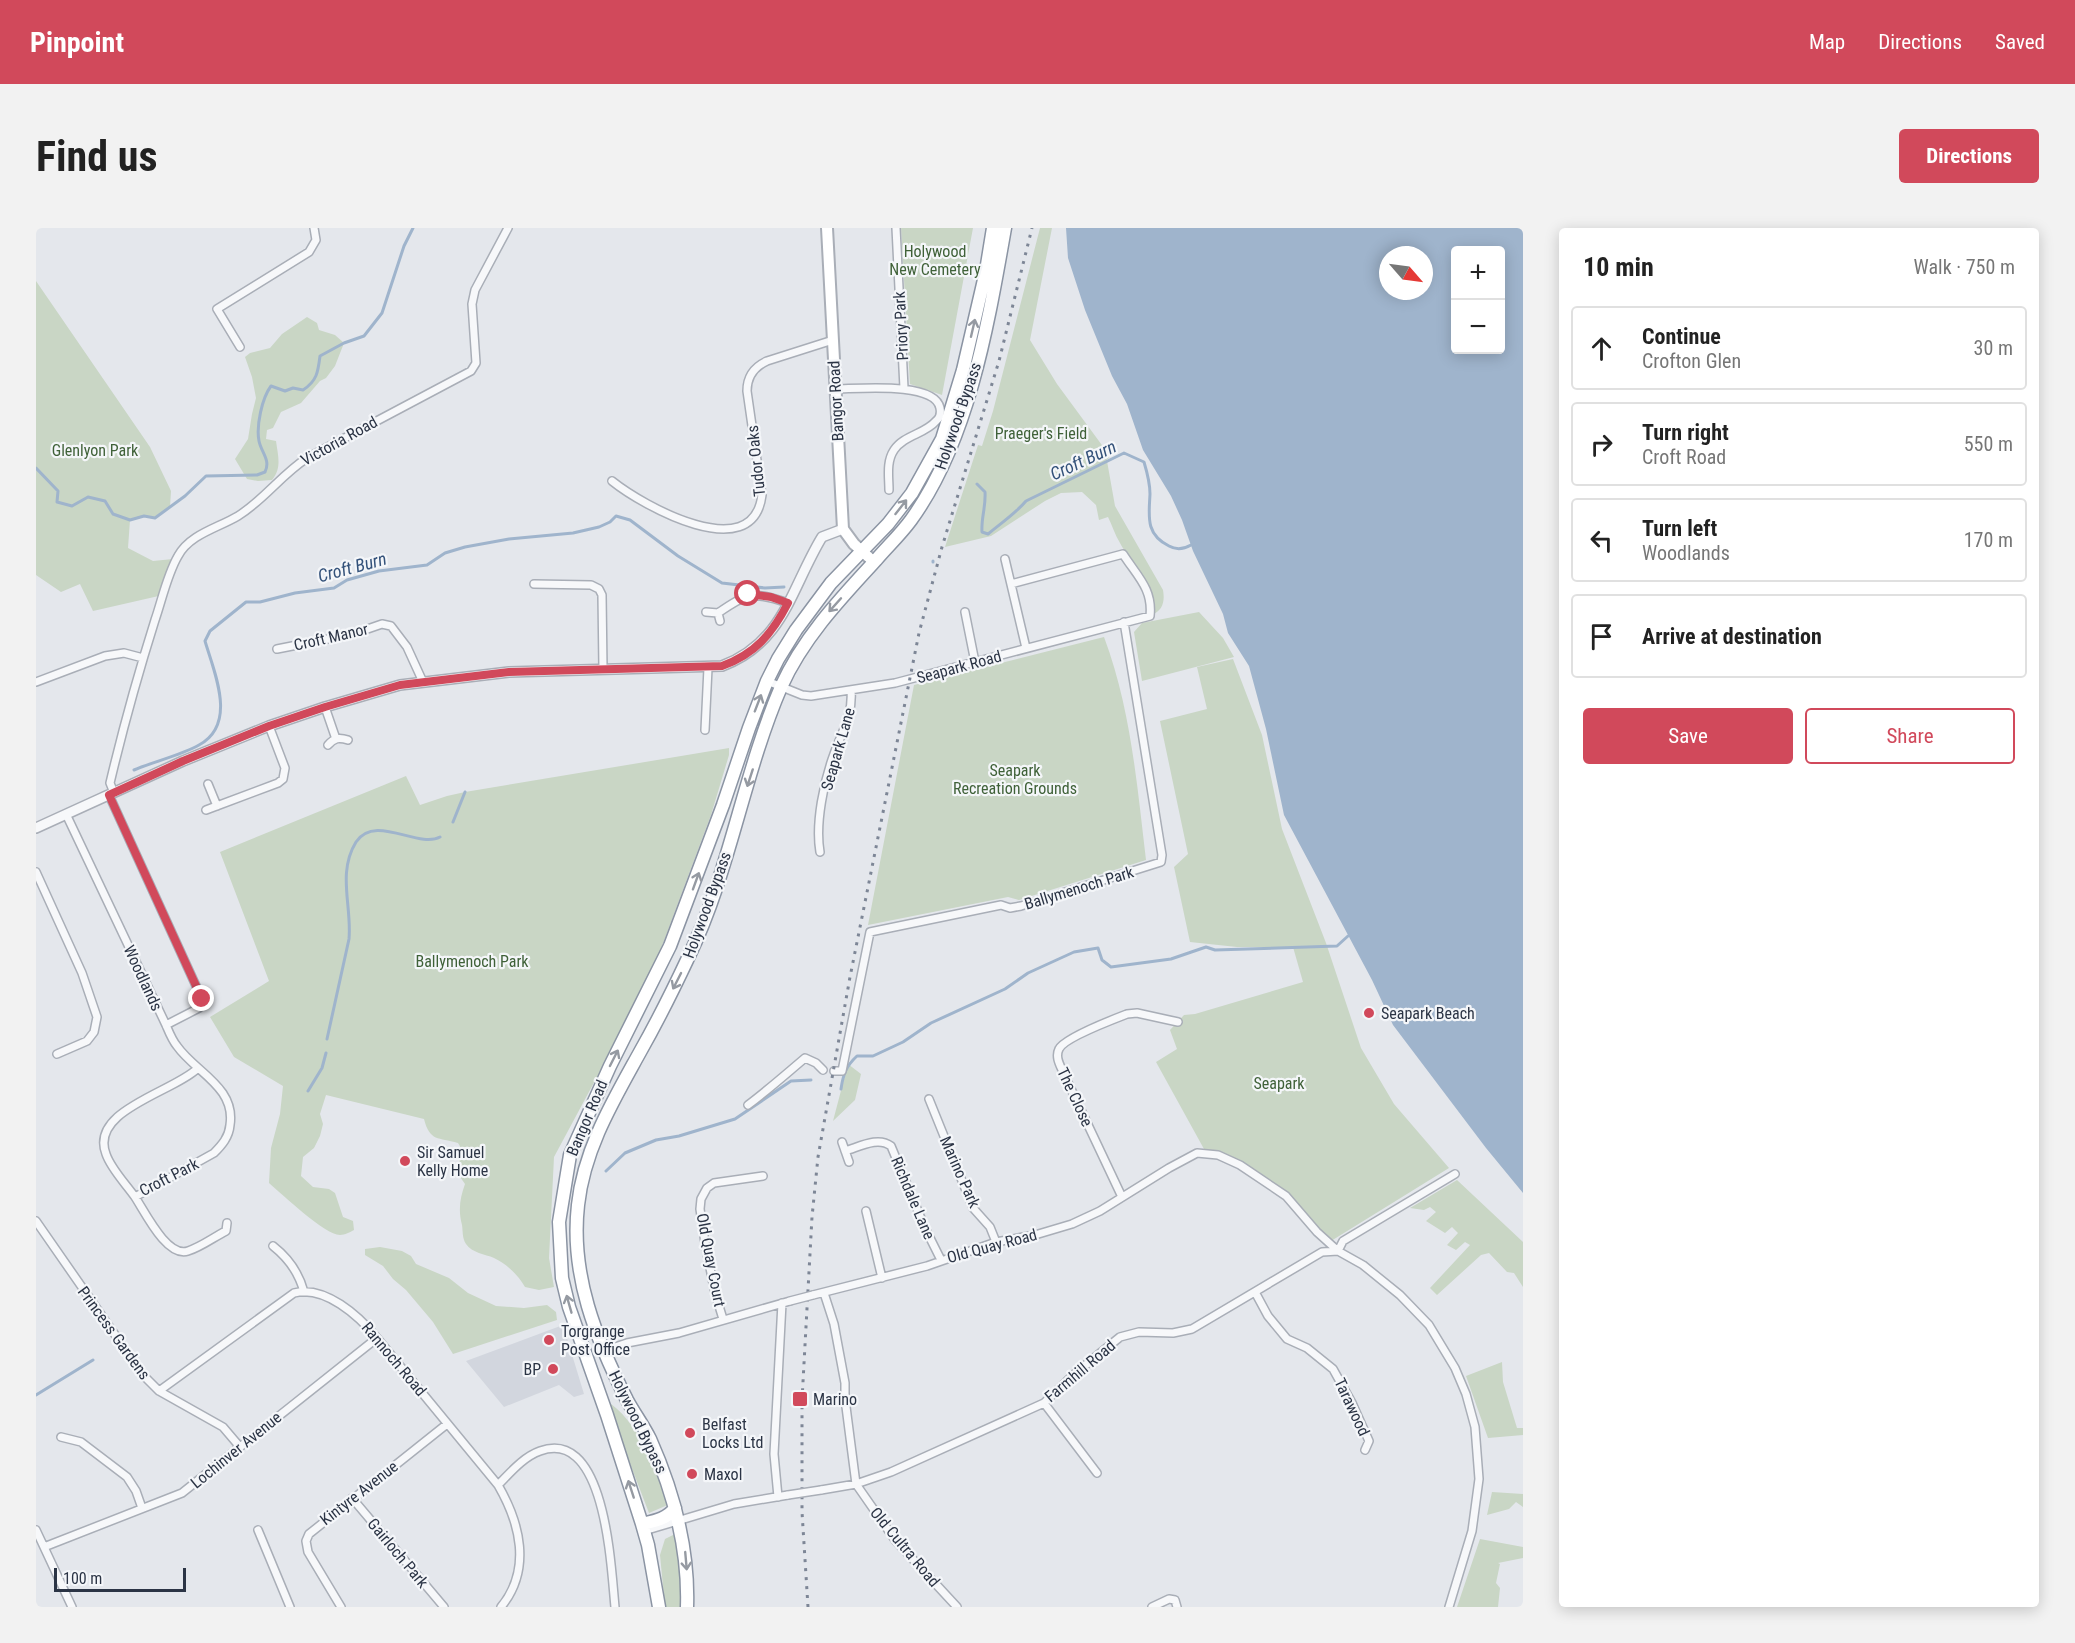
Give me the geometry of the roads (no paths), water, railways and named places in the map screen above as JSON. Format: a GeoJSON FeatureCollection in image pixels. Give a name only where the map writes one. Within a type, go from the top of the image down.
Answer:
{"type":"FeatureCollection","features":[{"type":"Feature","properties":{"kind":"highway","name":"Holywood Bypass"},"geometry":{"type":"LineString","coordinates":[[767,681],[807,614],[831,583],[888,524],[912,493],[942,439],[963,370],[986,271],[993,228]]}},
{"type":"Feature","properties":{"kind":"highway","name":"Holywood Bypass"},"geometry":{"type":"LineString","coordinates":[[687,1607],[685,1547],[675,1508],[648,1436],[603,1351],[590,1315],[578,1266],[576,1229],[581,1185],[589,1154],[611,1102],[670,995],[709,909],[748,782],[781,687],[813,633],[908,524],[943,467],[969,394],[1005,228]]}},
{"type":"Feature","properties":{"kind":"highway","name":"Bangor Road"},"geometry":{"type":"LineString","coordinates":[[659,1607],[643,1528],[569,1307],[562,1278],[559,1222],[564,1182],[577,1136],[670,946],[690,898],[767,681]]}},
{"type":"Feature","properties":{"kind":"highway"},"geometry":{"type":"LineString","coordinates":[[564,1182],[581,1185]]}},
{"type":"Feature","properties":{"kind":"highway"},"geometry":{"type":"LineString","coordinates":[[643,1528],[670,1515],[675,1508]]}},
{"type":"Feature","properties":{"kind":"main road","name":"Bangor Road"},"geometry":{"type":"LineString","coordinates":[[827,228],[843,529]]}},
{"type":"Feature","properties":{"kind":"main road"},"geometry":{"type":"LineString","coordinates":[[843,529],[848,537],[874,562]]}},
{"type":"Feature","properties":{"kind":"street"},"geometry":{"type":"LineString","coordinates":[[240,347],[217,309],[309,252],[316,240],[314,228]]}},
{"type":"Feature","properties":{"kind":"street","name":"Victoria Road"},"geometry":{"type":"LineString","coordinates":[[111,794],[110,783],[143,658],[178,555],[196,538],[256,504],[289,469],[471,371],[476,363],[472,304],[475,290],[508,228]]}},
{"type":"Feature","properties":{"kind":"street","name":"Priory Park"},"geometry":{"type":"LineString","coordinates":[[896,228],[904,388]]}},
{"type":"Feature","properties":{"kind":"street","name":"Tudor Oaks"},"geometry":{"type":"LineString","coordinates":[[612,481],[652,507],[686,520],[725,530],[745,525],[759,509],[762,495],[747,391],[751,375],[757,366],[767,361],[833,340]]}},
{"type":"Feature","properties":{"kind":"street"},"geometry":{"type":"LineString","coordinates":[[836,389],[904,388],[934,399],[940,407],[940,415],[933,424],[897,446],[890,457],[889,490]]}},
{"type":"Feature","properties":{"kind":"street"},"geometry":{"type":"LineString","coordinates":[[889,474],[897,474]]}},
{"type":"Feature","properties":{"kind":"street"},"geometry":{"type":"LineString","coordinates":[[36,828],[183,761],[269,726],[400,685],[509,672],[708,668],[734,662],[756,649],[775,627],[822,537],[843,529]]}},
{"type":"Feature","properties":{"kind":"street","name":"Seapark Road"},"geometry":{"type":"LineString","coordinates":[[767,681],[811,696],[851,691],[895,683],[1150,616],[1148,590],[1124,554],[1011,584]]}},
{"type":"Feature","properties":{"kind":"street"},"geometry":{"type":"LineString","coordinates":[[1005,559],[1026,648]]}},
{"type":"Feature","properties":{"kind":"street"},"geometry":{"type":"LineString","coordinates":[[534,584],[591,585],[599,589],[602,595],[603,669]]}},
{"type":"Feature","properties":{"kind":"street"},"geometry":{"type":"LineString","coordinates":[[706,612],[719,617],[748,594],[771,597],[788,603]]}},
{"type":"Feature","properties":{"kind":"street"},"geometry":{"type":"LineString","coordinates":[[965,612],[975,662]]}},
{"type":"Feature","properties":{"kind":"street","name":"Ballymenoch Park"},"geometry":{"type":"LineString","coordinates":[[834,1071],[842,1071],[870,932],[1001,905],[1010,908],[1021,906],[1161,862],[1162,855],[1124,622]]}},
{"type":"Feature","properties":{"kind":"street","name":"Croft Manor"},"geometry":{"type":"LineString","coordinates":[[277,649],[353,634],[382,624],[391,626],[408,647],[423,682]]}},
{"type":"Feature","properties":{"kind":"street"},"geometry":{"type":"LineString","coordinates":[[36,682],[105,656],[124,653],[143,658]]}},
{"type":"Feature","properties":{"kind":"street"},"geometry":{"type":"LineString","coordinates":[[705,730],[708,668]]}},
{"type":"Feature","properties":{"kind":"street","name":"Seapark Lane"},"geometry":{"type":"LineString","coordinates":[[820,852],[818,828],[827,781],[833,756],[852,705],[851,691]]}},
{"type":"Feature","properties":{"kind":"street"},"geometry":{"type":"LineString","coordinates":[[325,707],[336,739]]}},
{"type":"Feature","properties":{"kind":"street"},"geometry":{"type":"LineString","coordinates":[[206,810],[278,783],[283,778],[285,768],[269,726]]}},
{"type":"Feature","properties":{"kind":"street"},"geometry":{"type":"LineString","coordinates":[[328,746],[336,739],[348,740]]}},
{"type":"Feature","properties":{"kind":"street"},"geometry":{"type":"LineString","coordinates":[[208,784],[217,806]]}},
{"type":"Feature","properties":{"kind":"street","name":"Woodlands"},"geometry":{"type":"LineString","coordinates":[[66,814],[166,1025],[199,1008],[202,1005],[202,999],[111,794]]}},
{"type":"Feature","properties":{"kind":"street"},"geometry":{"type":"LineString","coordinates":[[810,843],[819,843]]}},
{"type":"Feature","properties":{"kind":"street"},"geometry":{"type":"LineString","coordinates":[[36,872],[82,973],[97,1017],[94,1032],[87,1041],[57,1054]]}},
{"type":"Feature","properties":{"kind":"street"},"geometry":{"type":"LineString","coordinates":[[36,894],[44,890]]}},
{"type":"Feature","properties":{"kind":"street","name":"The Close"},"geometry":{"type":"LineString","coordinates":[[1122,1197],[1063,1072],[1058,1060],[1058,1052],[1066,1042],[1127,1014],[1137,1013],[1178,1022]]}},
{"type":"Feature","properties":{"kind":"street","name":"Croft Park"},"geometry":{"type":"LineString","coordinates":[[166,1025],[177,1046],[226,1097],[231,1115],[227,1136],[219,1148],[206,1158],[135,1197],[105,1154],[104,1141],[107,1128],[119,1114],[183,1079],[198,1068]]}},
{"type":"Feature","properties":{"kind":"street"},"geometry":{"type":"LineString","coordinates":[[748,1105],[773,1087],[805,1058],[816,1063],[823,1070]]}},
{"type":"Feature","properties":{"kind":"street","name":"Marino Park"},"geometry":{"type":"LineString","coordinates":[[929,1099],[974,1208],[990,1227],[996,1242]]}},
{"type":"Feature","properties":{"kind":"street"},"geometry":{"type":"LineString","coordinates":[[842,1142],[849,1162]]}},
{"type":"Feature","properties":{"kind":"street","name":"Richdale Lane"},"geometry":{"type":"LineString","coordinates":[[845,1151],[878,1142],[891,1146],[928,1236],[941,1260]]}},
{"type":"Feature","properties":{"kind":"street","name":"Old Quay Road"},"geometry":{"type":"LineString","coordinates":[[603,1351],[627,1343],[678,1334],[723,1319],[882,1278],[996,1242],[1035,1235],[1072,1224],[1197,1153],[1218,1155],[1240,1165],[1286,1196],[1317,1232],[1338,1251],[1363,1265],[1400,1295],[1429,1325],[1448,1355],[1466,1394],[1477,1444],[1478,1497],[1472,1531],[1449,1607]]}},
{"type":"Feature","properties":{"kind":"street","name":"Farmhill Road"},"geometry":{"type":"LineString","coordinates":[[643,1528],[679,1521],[734,1504],[856,1484],[921,1460],[1044,1403],[1072,1376],[1120,1337],[1139,1332],[1185,1331],[1322,1252],[1338,1251],[1343,1241],[1455,1174]]}},
{"type":"Feature","properties":{"kind":"street","name":"Old Quay Court"},"geometry":{"type":"LineString","coordinates":[[723,1319],[705,1243],[700,1209],[701,1199],[707,1188],[714,1183],[763,1176]]}},
{"type":"Feature","properties":{"kind":"street"},"geometry":{"type":"LineString","coordinates":[[135,1197],[169,1247],[178,1252],[190,1251],[226,1231],[227,1222]]}},
{"type":"Feature","properties":{"kind":"street"},"geometry":{"type":"LineString","coordinates":[[866,1211],[882,1278]]}},
{"type":"Feature","properties":{"kind":"street","name":"Princess Gardens"},"geometry":{"type":"LineString","coordinates":[[36,1221],[143,1376],[159,1391],[223,1427],[240,1447]]}},
{"type":"Feature","properties":{"kind":"street"},"geometry":{"type":"LineString","coordinates":[[159,1391],[289,1295],[304,1292],[297,1274],[273,1245]]}},
{"type":"Feature","properties":{"kind":"street","name":"Rannoch Road"},"geometry":{"type":"LineString","coordinates":[[304,1292],[329,1299],[362,1320],[498,1485],[514,1518],[521,1551],[515,1583],[501,1607]]}},
{"type":"Feature","properties":{"kind":"street","name":"Tarawood"},"geometry":{"type":"LineString","coordinates":[[1255,1292],[1268,1316],[1287,1339],[1307,1348],[1333,1369],[1352,1402],[1369,1441],[1365,1450]]}},
{"type":"Feature","properties":{"kind":"street"},"geometry":{"type":"LineString","coordinates":[[824,1293],[834,1324],[845,1383],[856,1484]]}},
{"type":"Feature","properties":{"kind":"street"},"geometry":{"type":"LineString","coordinates":[[778,1497],[774,1454],[782,1303]]}},
{"type":"Feature","properties":{"kind":"street","name":"Lochinver Avenue"},"geometry":{"type":"LineString","coordinates":[[44,1547],[182,1493],[377,1338]]}},
{"type":"Feature","properties":{"kind":"street"},"geometry":{"type":"LineString","coordinates":[[1044,1403],[1097,1473]]}},
{"type":"Feature","properties":{"kind":"street","name":"Kintyre Avenue"},"geometry":{"type":"LineString","coordinates":[[341,1607],[308,1552],[306,1541],[312,1530],[447,1424]]}},
{"type":"Feature","properties":{"kind":"street"},"geometry":{"type":"LineString","coordinates":[[61,1437],[81,1442],[127,1477],[136,1491],[142,1508]]}},
{"type":"Feature","properties":{"kind":"street"},"geometry":{"type":"LineString","coordinates":[[498,1485],[523,1461],[541,1451],[560,1449],[572,1453],[582,1461],[592,1479],[604,1519],[615,1607]]}},
{"type":"Feature","properties":{"kind":"street","name":"Old Cultra Road"},"geometry":{"type":"LineString","coordinates":[[856,1484],[895,1540],[957,1607]]}},
{"type":"Feature","properties":{"kind":"street","name":"Gairloch Park"},"geometry":{"type":"LineString","coordinates":[[352,1498],[444,1607]]}},
{"type":"Feature","properties":{"kind":"street"},"geometry":{"type":"LineString","coordinates":[[36,1530],[72,1607]]}},
{"type":"Feature","properties":{"kind":"street"},"geometry":{"type":"LineString","coordinates":[[258,1530],[290,1607]]}},
{"type":"Feature","properties":{"kind":"street"},"geometry":{"type":"LineString","coordinates":[[1152,1607],[1169,1599],[1175,1600],[1177,1607]]}},
{"type":"Feature","properties":{"kind":"water"},"geometry":{"type":"Polygon","coordinates":[[[1066,228],[1523,228],[1523,1193],[1393,1025],[1372,980],[1284,815],[1266,729],[1249,666],[1228,633],[1223,614],[1193,551],[1171,496],[1143,450],[1127,404],[1112,376],[1085,310],[1068,258],[1066,228]]]}},
{"type":"Feature","properties":{"kind":"waterway"},"geometry":{"type":"LineString","coordinates":[[36,468],[58,491],[57,502],[72,506],[88,497],[105,501],[113,514],[130,520],[144,516],[155,518],[185,496],[206,476],[257,475],[265,472],[267,464],[260,445],[258,428],[262,405],[271,386],[285,391],[293,388],[303,390],[316,376],[320,356],[344,343],[364,336],[382,313],[404,246],[413,228]]}},
{"type":"Feature","properties":{"kind":"waterway","name":"Croft Burn"},"geometry":{"type":"LineString","coordinates":[[977,484],[985,492],[982,532],[988,534],[1026,501],[1124,453],[1144,462],[1150,494],[1150,524],[1156,536],[1174,548],[1191,545]]}},
{"type":"Feature","properties":{"kind":"waterway","name":"Croft Burn"},"geometry":{"type":"LineString","coordinates":[[134,770],[191,749],[211,736],[218,724],[220,697],[205,641],[210,631],[246,602],[260,602],[295,593],[334,588],[347,580],[379,571],[427,565],[445,553],[465,547],[509,539],[573,533],[599,527],[616,516],[630,520],[678,556],[722,583],[765,588],[784,587]]}},
{"type":"Feature","properties":{"kind":"waterway"},"geometry":{"type":"LineString","coordinates":[[453,822],[465,792]]}},
{"type":"Feature","properties":{"kind":"waterway"},"geometry":{"type":"LineString","coordinates":[[327,1039],[349,939],[346,878],[350,854],[356,842],[364,834],[374,831],[385,831],[420,839],[440,837]]}},
{"type":"Feature","properties":{"kind":"waterway"},"geometry":{"type":"LineString","coordinates":[[841,1089],[846,1071],[857,1056],[873,1056],[903,1042],[931,1023],[1005,989],[1028,973],[1074,952],[1098,948],[1102,960],[1111,967],[1171,959],[1206,947],[1215,950],[1337,946],[1348,936]]}},
{"type":"Feature","properties":{"kind":"waterway"},"geometry":{"type":"LineString","coordinates":[[308,1091],[322,1068],[326,1053]]}},
{"type":"Feature","properties":{"kind":"waterway"},"geometry":{"type":"LineString","coordinates":[[606,1171],[625,1153],[656,1140],[679,1136],[735,1119],[791,1081],[811,1080]]}},
{"type":"Feature","properties":{"kind":"waterway"},"geometry":{"type":"LineString","coordinates":[[36,1395],[93,1360]]}},
{"type":"Feature","properties":{"kind":"railway"},"geometry":{"type":"LineString","coordinates":[[808,1607],[802,1512],[802,1400],[812,1217],[818,1157],[850,977],[919,633],[942,547],[999,361],[1032,228]]}},
{"type":"Feature","properties":{"kind":"place","name":"Seapark Beach"},"geometry":{"type":"Point","coordinates":[1369,1013]}},
{"type":"Feature","properties":{"kind":"place","name":"Sir Samuel Kelly Home"},"geometry":{"type":"Point","coordinates":[405,1161]}},
{"type":"Feature","properties":{"kind":"place","name":"Torgrange Post Office"},"geometry":{"type":"Point","coordinates":[549,1340]}},
{"type":"Feature","properties":{"kind":"place","name":"BP"},"geometry":{"type":"Point","coordinates":[553,1369]}},
{"type":"Feature","properties":{"kind":"place","name":"Marino"},"geometry":{"type":"Point","coordinates":[800,1399]}},
{"type":"Feature","properties":{"kind":"place","name":"Belfast Locks Ltd"},"geometry":{"type":"Point","coordinates":[690,1433]}},
{"type":"Feature","properties":{"kind":"place","name":"Maxol"},"geometry":{"type":"Point","coordinates":[692,1474]}},
{"type":"Feature","properties":{"kind":"park label","name":"Holywood New Cemetery"},"geometry":{"type":"Point","coordinates":[935,260]}},
{"type":"Feature","properties":{"kind":"park label","name":"Praeger's Field"},"geometry":{"type":"Point","coordinates":[1041,433]}},
{"type":"Feature","properties":{"kind":"park label","name":"Glenlyon Park"},"geometry":{"type":"Point","coordinates":[95,450]}},
{"type":"Feature","properties":{"kind":"park label","name":"Seapark Recreation Grounds"},"geometry":{"type":"Point","coordinates":[1015,779]}},
{"type":"Feature","properties":{"kind":"park label","name":"Seapark"},"geometry":{"type":"Point","coordinates":[1279,1083]}}]}
